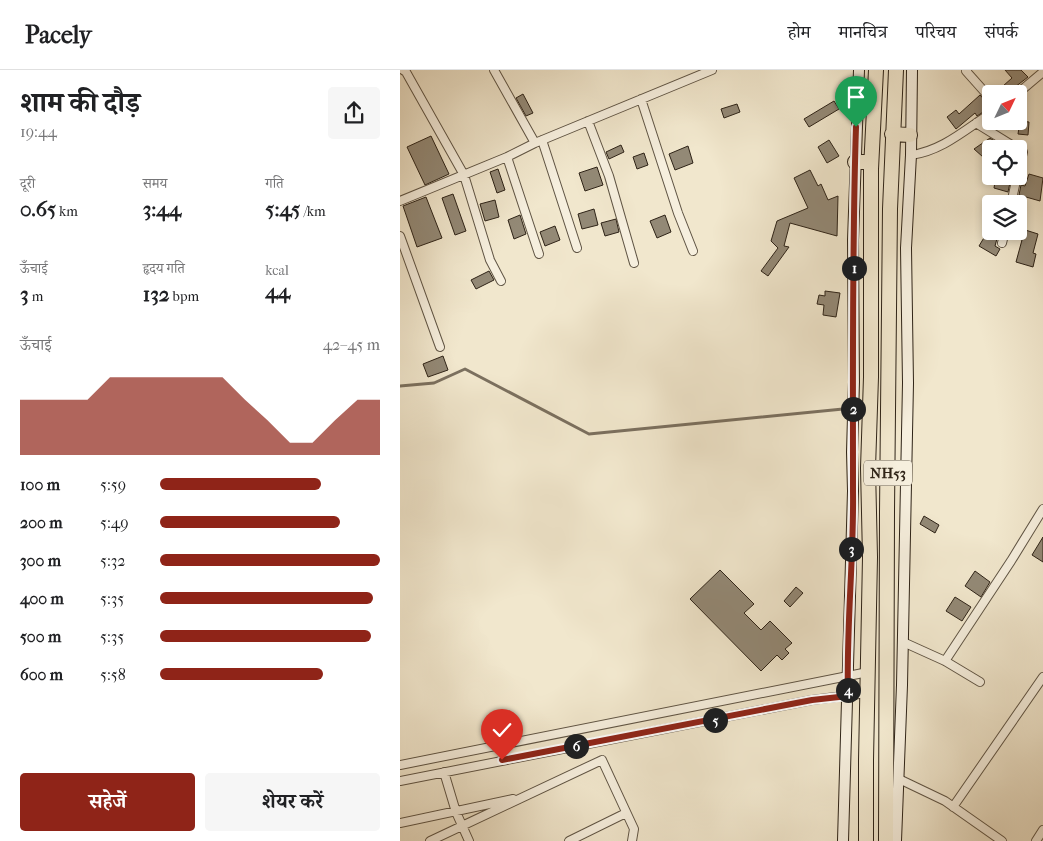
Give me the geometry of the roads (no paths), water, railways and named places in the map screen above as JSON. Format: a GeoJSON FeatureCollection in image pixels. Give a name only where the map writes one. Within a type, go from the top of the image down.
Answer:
{"type":"FeatureCollection","features":[{"type":"Feature","properties":{"kind":"highway","name":"NH53"},"geometry":{"type":"LineString","coordinates":[[866,841],[870,557],[868,468],[871,367],[871,162],[876,70]]}},
{"type":"Feature","properties":{"kind":"highway","name":"NH53"},"geometry":{"type":"LineString","coordinates":[[886,841],[887,512],[892,134],[896,70]]}},
{"type":"Feature","properties":{"kind":"highway"},"geometry":{"type":"LineString","coordinates":[[892,134],[910,135]]}},
{"type":"Feature","properties":{"kind":"highway"},"geometry":{"type":"LineString","coordinates":[[855,162],[871,162]]}},
{"type":"Feature","properties":{"kind":"street"},"geometry":{"type":"LineString","coordinates":[[402,70],[406,72],[430,112],[464,174],[490,260],[501,281]]}},
{"type":"Feature","properties":{"kind":"street"},"geometry":{"type":"LineString","coordinates":[[494,70],[538,142],[577,248]]}},
{"type":"Feature","properties":{"kind":"street"},"geometry":{"type":"LineString","coordinates":[[400,201],[712,70]]}},
{"type":"Feature","properties":{"kind":"street"},"geometry":{"type":"LineString","coordinates":[[843,841],[853,491],[855,162],[859,70]]}},
{"type":"Feature","properties":{"kind":"street"},"geometry":{"type":"LineString","coordinates":[[896,841],[903,642],[908,383],[906,248],[911,155],[912,70]]}},
{"type":"Feature","properties":{"kind":"street"},"geometry":{"type":"LineString","coordinates":[[968,70],[966,71],[982,89]]}},
{"type":"Feature","properties":{"kind":"street"},"geometry":{"type":"LineString","coordinates":[[1028,85],[1043,72]]}},
{"type":"Feature","properties":{"kind":"street"},"geometry":{"type":"LineString","coordinates":[[641,99],[678,213],[693,252]]}},
{"type":"Feature","properties":{"kind":"street"},"geometry":{"type":"LineString","coordinates":[[911,155],[924,153],[946,143],[982,118]]}},
{"type":"Feature","properties":{"kind":"street"},"geometry":{"type":"LineString","coordinates":[[588,121],[609,176],[634,264]]}},
{"type":"Feature","properties":{"kind":"street"},"geometry":{"type":"LineString","coordinates":[[976,122],[1004,140]]}},
{"type":"Feature","properties":{"kind":"street"},"geometry":{"type":"LineString","coordinates":[[507,157],[538,254]]}},
{"type":"Feature","properties":{"kind":"street"},"geometry":{"type":"LineString","coordinates":[[400,236],[440,347]]}},
{"type":"Feature","properties":{"kind":"street"},"geometry":{"type":"LineString","coordinates":[[945,662],[1007,568],[1043,509]]}},
{"type":"Feature","properties":{"kind":"street"},"geometry":{"type":"LineString","coordinates":[[903,642],[945,662],[980,682]]}},
{"type":"Feature","properties":{"kind":"street"},"geometry":{"type":"LineString","coordinates":[[400,765],[868,672]]}},
{"type":"Feature","properties":{"kind":"street"},"geometry":{"type":"LineString","coordinates":[[953,807],[1043,677]]}},
{"type":"Feature","properties":{"kind":"street"},"geometry":{"type":"LineString","coordinates":[[400,781],[812,700],[867,693]]}},
{"type":"Feature","properties":{"kind":"street"},"geometry":{"type":"LineString","coordinates":[[430,841],[602,760],[634,829],[632,841]]}},
{"type":"Feature","properties":{"kind":"street"},"geometry":{"type":"LineString","coordinates":[[444,772],[456,812],[469,841]]}},
{"type":"Feature","properties":{"kind":"street"},"geometry":{"type":"LineString","coordinates":[[899,779],[953,807],[1002,841]]}},
{"type":"Feature","properties":{"kind":"street"},"geometry":{"type":"LineString","coordinates":[[400,822],[526,797]]}},
{"type":"Feature","properties":{"kind":"street"},"geometry":{"type":"LineString","coordinates":[[569,841],[626,813]]}},
{"type":"Feature","properties":{"kind":"street"},"geometry":{"type":"LineString","coordinates":[[1036,841],[1043,830]]}},
{"type":"Feature","properties":{"kind":"waterway"},"geometry":{"type":"LineString","coordinates":[[400,386],[434,383],[465,369],[589,434],[843,409]]}}]}
